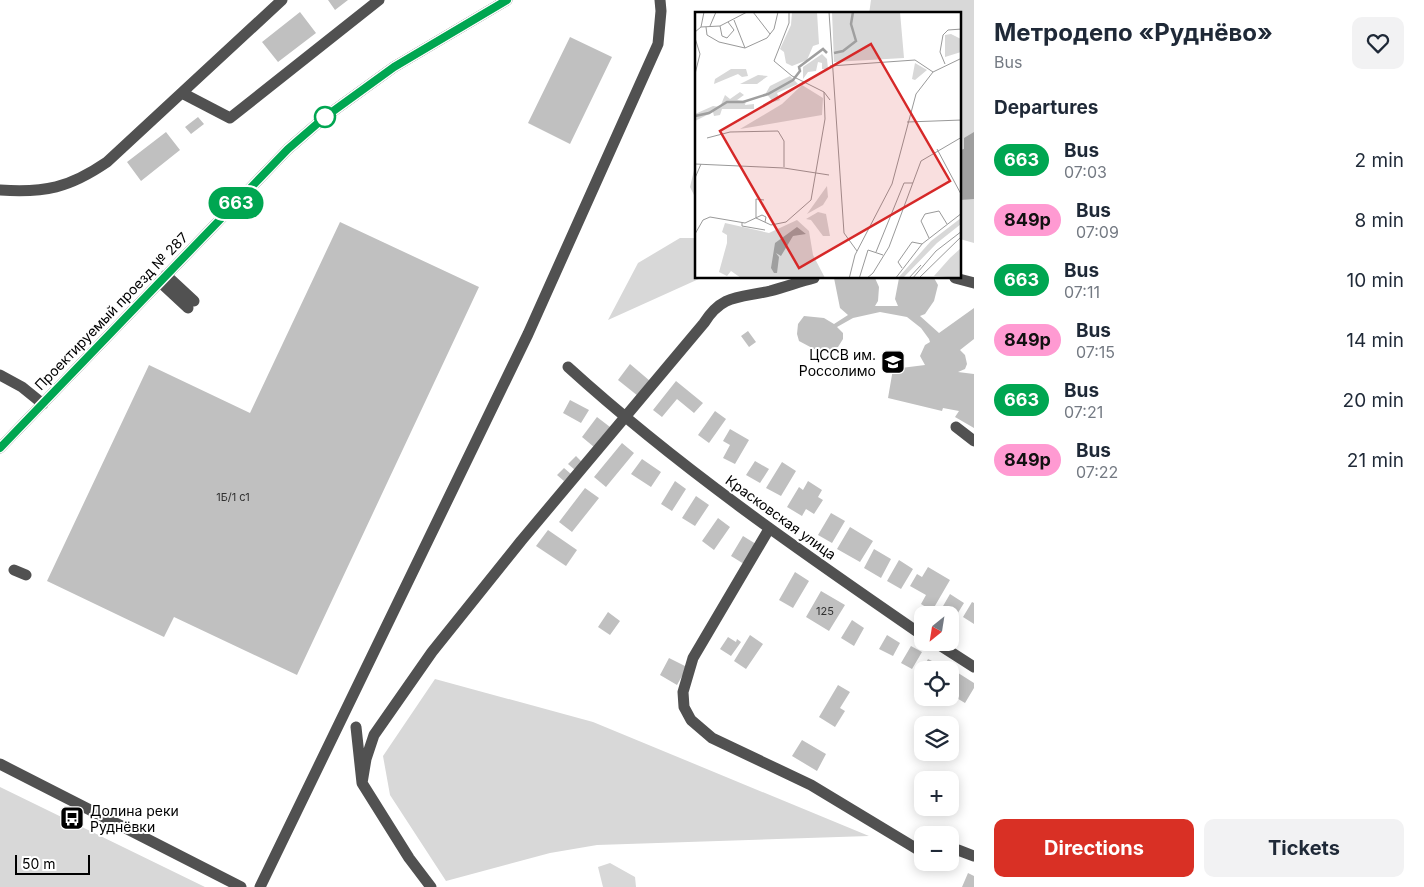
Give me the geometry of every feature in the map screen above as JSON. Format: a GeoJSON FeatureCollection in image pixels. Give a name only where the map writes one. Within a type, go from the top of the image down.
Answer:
{"type":"FeatureCollection","features":[{"type":"Feature","properties":{"kind":"street"},"geometry":{"type":"LineString","coordinates":[[0,190],[45,190],[84,178],[107,162],[282,0]]}},
{"type":"Feature","properties":{"kind":"street"},"geometry":{"type":"LineString","coordinates":[[182,93],[230,118],[379,0]]}},
{"type":"Feature","properties":{"kind":"street","name":"Проектируемый проезд № 287"},"geometry":{"type":"LineString","coordinates":[[0,448],[288,149],[325,117],[394,67],[507,0]]}},
{"type":"Feature","properties":{"kind":"street"},"geometry":{"type":"LineString","coordinates":[[260,887],[536,316],[658,44],[660,0]]}},
{"type":"Feature","properties":{"kind":"street"},"geometry":{"type":"LineString","coordinates":[[163,278],[191,304]]}},
{"type":"Feature","properties":{"kind":"street"},"geometry":{"type":"LineString","coordinates":[[362,783],[366,759],[374,735],[398,698],[521,541],[704,324],[713,309],[733,297],[769,291],[811,279]]}},
{"type":"Feature","properties":{"kind":"street"},"geometry":{"type":"LineString","coordinates":[[959,279],[974,283]]}},
{"type":"Feature","properties":{"kind":"street","name":"Красковская улица"},"geometry":{"type":"LineString","coordinates":[[568,367],[625,419],[769,529],[914,629]]}},
{"type":"Feature","properties":{"kind":"street"},"geometry":{"type":"LineString","coordinates":[[0,375],[22,387],[43,404]]}},
{"type":"Feature","properties":{"kind":"street"},"geometry":{"type":"LineString","coordinates":[[956,427],[974,441]]}},
{"type":"Feature","properties":{"kind":"street"},"geometry":{"type":"LineString","coordinates":[[769,529],[693,658],[683,692],[684,707],[691,720],[712,738],[811,785],[914,847]]}},
{"type":"Feature","properties":{"kind":"street"},"geometry":{"type":"LineString","coordinates":[[14,570],[26,576]]}},
{"type":"Feature","properties":{"kind":"street"},"geometry":{"type":"LineString","coordinates":[[949,651],[974,667]]}},
{"type":"Feature","properties":{"kind":"street"},"geometry":{"type":"LineString","coordinates":[[356,727],[362,783],[409,858],[431,887]]}},
{"type":"Feature","properties":{"kind":"street"},"geometry":{"type":"LineString","coordinates":[[0,764],[241,887]]}},
{"type":"Feature","properties":{"kind":"street"},"geometry":{"type":"LineString","coordinates":[[959,850],[974,856]]}},
{"type":"Feature","properties":{"kind":"shaded area"},"geometry":{"type":"Polygon","coordinates":[[[871,0],[974,0],[974,243],[962,240],[962,12],[869,12],[871,0]]]}},
{"type":"Feature","properties":{"kind":"shaded area"},"geometry":{"type":"Polygon","coordinates":[[[974,132],[974,199],[962,200],[962,150],[964,149],[964,138],[974,132]]]}},
{"type":"Feature","properties":{"kind":"shaded area"},"geometry":{"type":"Polygon","coordinates":[[[695,166],[695,197],[690,187],[695,166]]]}},
{"type":"Feature","properties":{"kind":"shaded area"},"geometry":{"type":"Polygon","coordinates":[[[680,238],[695,238],[695,279],[699,279],[608,320],[638,263],[680,238]]]}},
{"type":"Feature","properties":{"kind":"shaded area"},"geometry":{"type":"Polygon","coordinates":[[[435,679],[593,722],[869,836],[597,845],[550,853],[446,881],[390,795],[383,756],[435,679]]]}},
{"type":"Feature","properties":{"kind":"shaded area"},"geometry":{"type":"Polygon","coordinates":[[[0,787],[205,887],[0,887],[0,787]]]}},
{"type":"Feature","properties":{"kind":"shaded area"},"geometry":{"type":"Polygon","coordinates":[[[610,863],[635,877],[636,887],[603,887],[598,867],[610,863]]]}},
{"type":"Feature","properties":{"kind":"building"},"geometry":{"type":"Polygon","coordinates":[[[328,0],[348,0],[335,10],[328,0]]]}},
{"type":"Feature","properties":{"kind":"building"},"geometry":{"type":"Polygon","coordinates":[[[300,12],[316,33],[278,62],[262,42],[300,12]]]}},
{"type":"Feature","properties":{"kind":"building"},"geometry":{"type":"Polygon","coordinates":[[[570,37],[612,57],[570,144],[528,123],[570,37]]]}},
{"type":"Feature","properties":{"kind":"building"},"geometry":{"type":"Polygon","coordinates":[[[198,117],[204,124],[191,134],[185,127],[198,117]]]}},
{"type":"Feature","properties":{"kind":"building"},"geometry":{"type":"Polygon","coordinates":[[[166,132],[180,150],[141,181],[127,162],[166,132]]]}},
{"type":"Feature","properties":{"kind":"building"},"geometry":{"type":"Polygon","coordinates":[[[340,222],[479,287],[297,675],[174,617],[164,637],[47,581],[149,365],[250,413],[340,222]]]}},
{"type":"Feature","properties":{"kind":"building"},"geometry":{"type":"Polygon","coordinates":[[[834,279],[875,279],[879,287],[878,301],[875,306],[898,306],[895,299],[899,279],[935,279],[938,285],[934,301],[925,314],[920,316],[939,333],[974,308],[974,339],[960,350],[965,355],[967,364],[965,369],[958,372],[974,374],[974,428],[955,417],[959,411],[943,408],[942,411],[888,398],[893,369],[925,365],[920,356],[925,345],[930,342],[929,339],[921,328],[907,317],[880,312],[853,318],[837,327],[843,333],[843,339],[838,347],[830,351],[814,349],[799,341],[797,334],[798,324],[804,316],[824,318],[834,324],[848,315],[840,308],[834,279]]]}},
{"type":"Feature","properties":{"kind":"building"},"geometry":{"type":"Polygon","coordinates":[[[748,331],[756,342],[749,347],[741,336],[748,331]]]}},
{"type":"Feature","properties":{"kind":"building"},"geometry":{"type":"Polygon","coordinates":[[[630,364],[650,381],[638,396],[618,380],[630,364]]]}},
{"type":"Feature","properties":{"kind":"building"},"geometry":{"type":"Polygon","coordinates":[[[676,381],[703,403],[694,413],[677,399],[662,417],[653,410],[676,381]]]}},
{"type":"Feature","properties":{"kind":"building"},"geometry":{"type":"Polygon","coordinates":[[[570,400],[589,410],[581,423],[563,413],[570,400]]]}},
{"type":"Feature","properties":{"kind":"building"},"geometry":{"type":"Polygon","coordinates":[[[715,411],[726,419],[709,443],[698,435],[715,411]]]}},
{"type":"Feature","properties":{"kind":"building"},"geometry":{"type":"Polygon","coordinates":[[[597,417],[610,427],[594,447],[582,437],[597,417]]]}},
{"type":"Feature","properties":{"kind":"building"},"geometry":{"type":"Polygon","coordinates":[[[730,429],[749,440],[735,464],[723,458],[730,445],[723,441],[730,429]]]}},
{"type":"Feature","properties":{"kind":"building"},"geometry":{"type":"Polygon","coordinates":[[[622,443],[634,453],[606,487],[594,477],[622,443]]]}},
{"type":"Feature","properties":{"kind":"building"},"geometry":{"type":"Polygon","coordinates":[[[576,456],[582,462],[575,470],[568,464],[576,456]]]}},
{"type":"Feature","properties":{"kind":"building"},"geometry":{"type":"Polygon","coordinates":[[[642,459],[661,472],[651,487],[631,474],[642,459]]]}},
{"type":"Feature","properties":{"kind":"building"},"geometry":{"type":"Polygon","coordinates":[[[755,461],[769,469],[760,483],[746,475],[755,461]]]}},
{"type":"Feature","properties":{"kind":"building"},"geometry":{"type":"Polygon","coordinates":[[[782,462],[796,471],[781,496],[766,488],[782,462]]]}},
{"type":"Feature","properties":{"kind":"building"},"geometry":{"type":"Polygon","coordinates":[[[564,468],[571,474],[564,481],[557,475],[564,468]]]}},
{"type":"Feature","properties":{"kind":"building"},"geometry":{"type":"Polygon","coordinates":[[[675,481],[686,489],[672,511],[661,504],[675,481]]]}},
{"type":"Feature","properties":{"kind":"building"},"geometry":{"type":"Polygon","coordinates":[[[808,481],[822,490],[818,497],[823,500],[814,514],[806,509],[802,516],[787,507],[799,487],[803,490],[808,481]]]}},
{"type":"Feature","properties":{"kind":"building"},"geometry":{"type":"Polygon","coordinates":[[[585,488],[599,498],[572,532],[559,522],[585,488]]]}},
{"type":"Feature","properties":{"kind":"building"},"geometry":{"type":"Polygon","coordinates":[[[696,496],[709,505],[695,526],[682,518],[696,496]]]}},
{"type":"Feature","properties":{"kind":"building"},"geometry":{"type":"Polygon","coordinates":[[[831,513],[845,521],[832,543],[818,535],[831,513]]]}},
{"type":"Feature","properties":{"kind":"building"},"geometry":{"type":"Polygon","coordinates":[[[718,518],[730,527],[714,550],[702,541],[718,518]]]}},
{"type":"Feature","properties":{"kind":"building"},"geometry":{"type":"Polygon","coordinates":[[[850,527],[873,541],[860,562],[837,549],[850,527]]]}},
{"type":"Feature","properties":{"kind":"building"},"geometry":{"type":"Polygon","coordinates":[[[548,530],[577,550],[566,566],[536,546],[548,530]]]}},
{"type":"Feature","properties":{"kind":"building"},"geometry":{"type":"Polygon","coordinates":[[[743,536],[756,544],[744,564],[731,556],[743,536]]]}},
{"type":"Feature","properties":{"kind":"building"},"geometry":{"type":"Polygon","coordinates":[[[874,549],[891,559],[881,578],[864,568],[874,549]]]}},
{"type":"Feature","properties":{"kind":"building"},"geometry":{"type":"Polygon","coordinates":[[[899,560],[913,569],[901,589],[887,581],[899,560]]]}},
{"type":"Feature","properties":{"kind":"building"},"geometry":{"type":"Polygon","coordinates":[[[928,567],[950,580],[935,606],[924,606],[921,604],[926,595],[910,586],[917,574],[922,577],[928,567]]]}},
{"type":"Feature","properties":{"kind":"building"},"geometry":{"type":"Polygon","coordinates":[[[795,572],[809,581],[793,608],[779,600],[795,572]]]}},
{"type":"Feature","properties":{"kind":"building"},"geometry":{"type":"Polygon","coordinates":[[[821,591],[845,605],[829,631],[806,617],[821,591]]]}},
{"type":"Feature","properties":{"kind":"building"},"geometry":{"type":"Polygon","coordinates":[[[950,594],[964,603],[959,611],[959,606],[943,606],[950,594]]]}},
{"type":"Feature","properties":{"kind":"building"},"geometry":{"type":"Polygon","coordinates":[[[972,602],[974,603],[974,624],[963,617],[972,602]]]}},
{"type":"Feature","properties":{"kind":"building"},"geometry":{"type":"Polygon","coordinates":[[[608,612],[620,621],[610,635],[598,627],[608,612]]]}},
{"type":"Feature","properties":{"kind":"building"},"geometry":{"type":"Polygon","coordinates":[[[852,620],[864,628],[854,646],[841,638],[852,620]]]}},
{"type":"Feature","properties":{"kind":"building"},"geometry":{"type":"Polygon","coordinates":[[[750,635],[763,644],[746,669],[734,661],[750,635]]]}},
{"type":"Feature","properties":{"kind":"building"},"geometry":{"type":"Polygon","coordinates":[[[887,635],[900,643],[893,656],[879,649],[887,635]]]}},
{"type":"Feature","properties":{"kind":"building"},"geometry":{"type":"Polygon","coordinates":[[[728,637],[736,642],[737,639],[741,642],[731,656],[720,649],[728,637]]]}},
{"type":"Feature","properties":{"kind":"building"},"geometry":{"type":"Polygon","coordinates":[[[911,646],[914,648],[914,651],[922,652],[917,661],[914,661],[912,669],[901,663],[911,646]]]}},
{"type":"Feature","properties":{"kind":"building"},"geometry":{"type":"Polygon","coordinates":[[[669,658],[687,667],[677,685],[660,675],[669,658]]]}},
{"type":"Feature","properties":{"kind":"building"},"geometry":{"type":"Polygon","coordinates":[[[959,674],[974,683],[974,688],[965,703],[959,699],[959,674]]]}},
{"type":"Feature","properties":{"kind":"building"},"geometry":{"type":"Polygon","coordinates":[[[838,685],[850,692],[840,708],[845,711],[835,727],[819,717],[838,685]]]}},
{"type":"Feature","properties":{"kind":"building"},"geometry":{"type":"Polygon","coordinates":[[[802,740],[826,754],[817,771],[792,756],[802,740]]]}},
{"type":"Feature","properties":{"kind":"building"},"geometry":{"type":"Polygon","coordinates":[[[968,873],[974,876],[974,887],[962,887],[968,873]]]}},
{"type":"Feature","properties":{"kind":"bus line","name":"663"},"geometry":{"type":"LineString","coordinates":[[0,448],[288,149],[325,117],[394,67],[507,0]]}},
{"type":"Feature","properties":{"kind":"place","name":"ЦССВ им. Россолимо"},"geometry":{"type":"Point","coordinates":[893,362]}},
{"type":"Feature","properties":{"kind":"place","name":"Долина реки Руднёвки"},"geometry":{"type":"Point","coordinates":[72,818]}}]}
